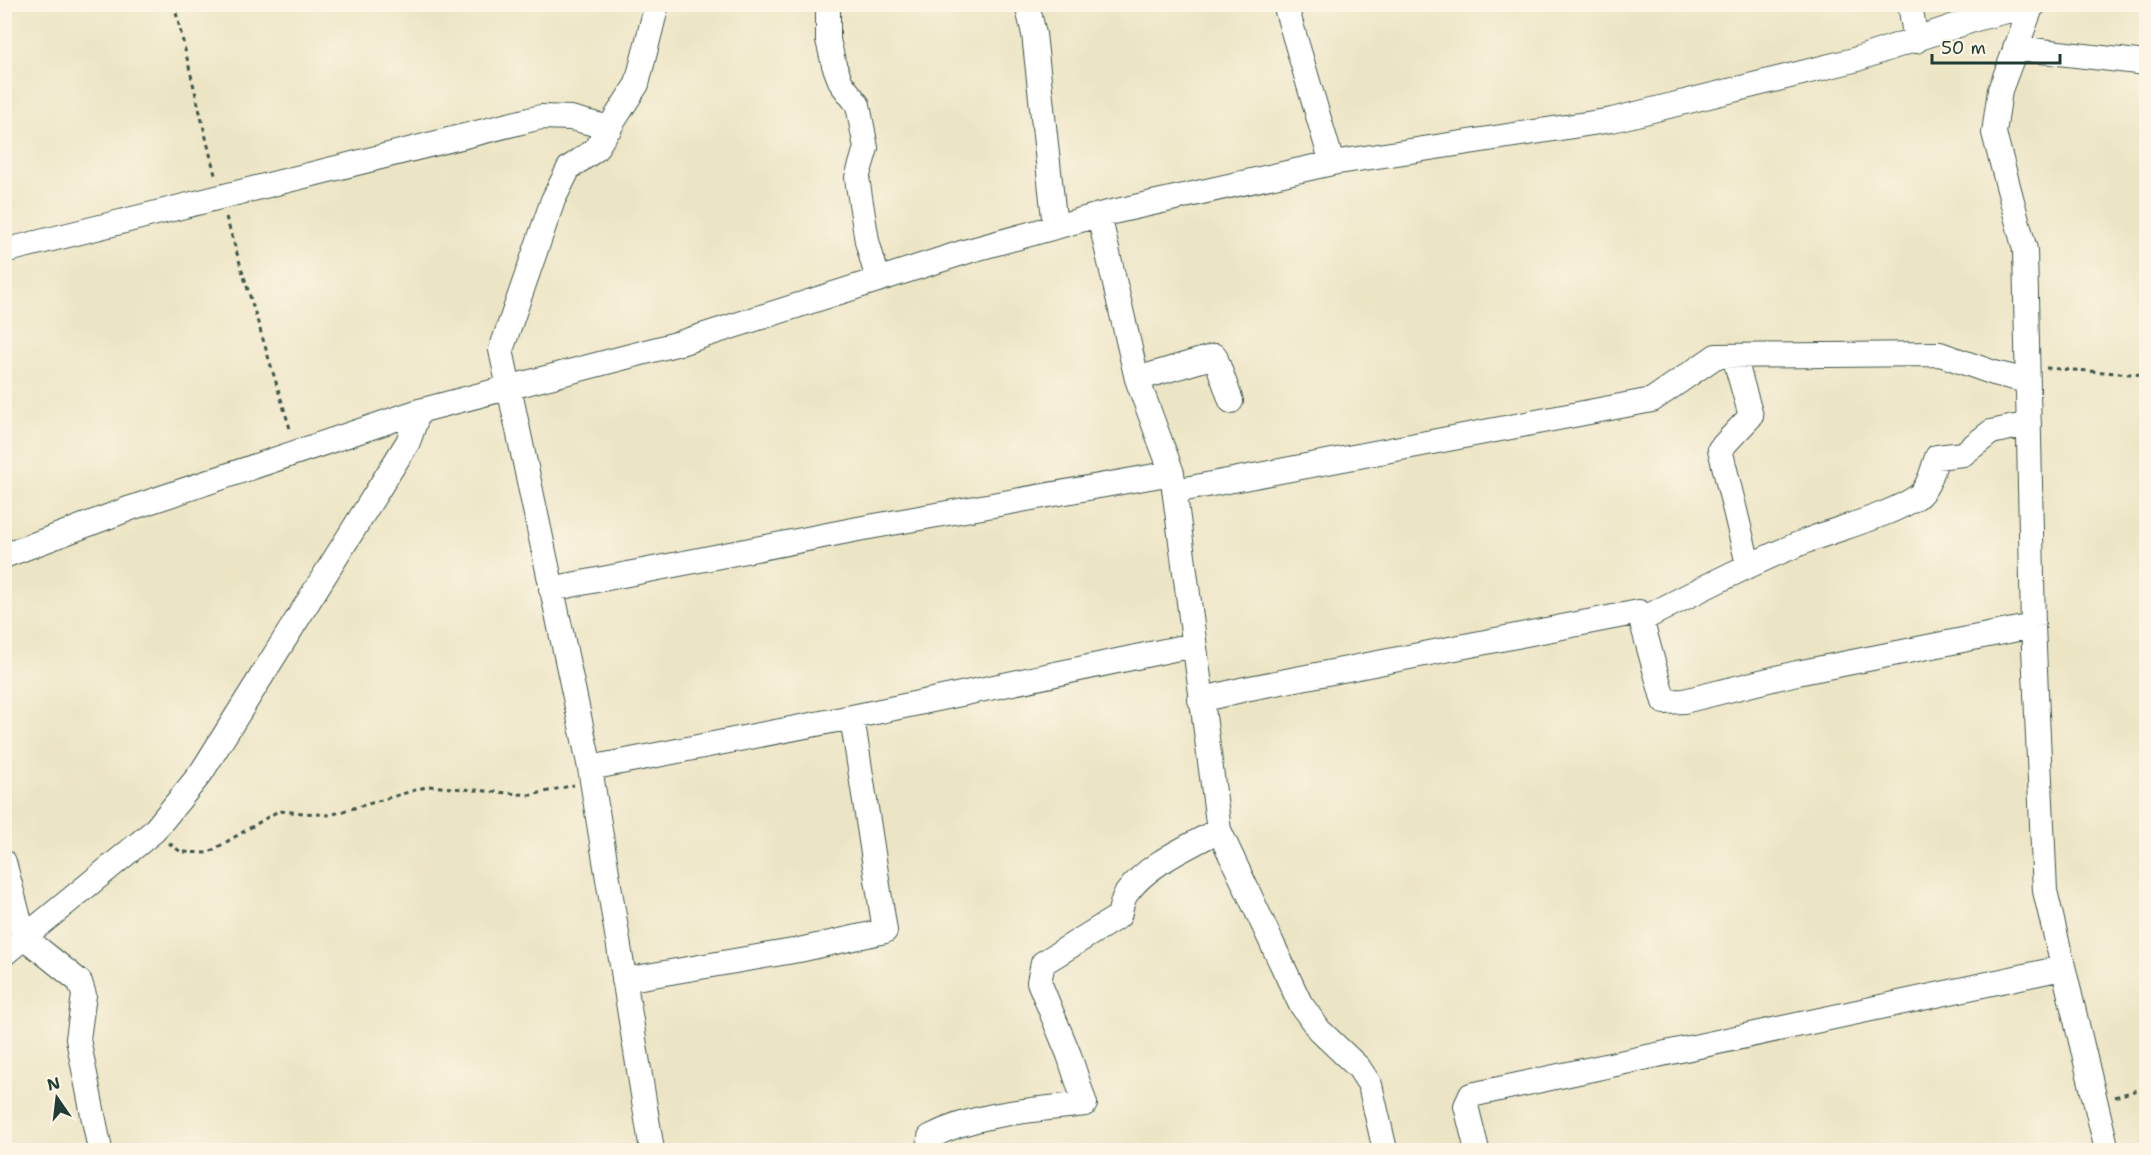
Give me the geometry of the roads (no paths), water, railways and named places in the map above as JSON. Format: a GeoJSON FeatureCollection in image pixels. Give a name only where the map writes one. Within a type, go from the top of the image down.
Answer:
{"type":"FeatureCollection","features":[{"type":"Feature","properties":{"kind":"street"},"geometry":{"type":"LineString","coordinates":[[652,1150],[590,774],[550,590],[511,385],[501,350],[553,201],[569,168],[595,150],[637,84],[657,4]]}},
{"type":"Feature","properties":{"kind":"street"},"geometry":{"type":"LineString","coordinates":[[828,4],[828,40],[834,65],[841,83],[858,105],[867,148],[857,178],[867,242],[878,280]]}},
{"type":"Feature","properties":{"kind":"street"},"geometry":{"type":"LineString","coordinates":[[1027,4],[1034,34],[1055,227]]}},
{"type":"Feature","properties":{"kind":"street"},"geometry":{"type":"LineString","coordinates":[[1285,4],[1332,163]]}},
{"type":"Feature","properties":{"kind":"street"},"geometry":{"type":"LineString","coordinates":[[1910,4],[1916,41]]}},
{"type":"Feature","properties":{"kind":"street"},"geometry":{"type":"LineString","coordinates":[[4,556],[131,508],[419,411],[511,385],[680,343],[968,250],[1099,215],[1332,163],[1612,120],[1854,60],[1979,18],[2034,5]]}},
{"type":"Feature","properties":{"kind":"street"},"geometry":{"type":"LineString","coordinates":[[2034,5],[2000,90],[1994,133],[2025,250],[2033,626],[2045,891],[2107,1150]]}},
{"type":"Feature","properties":{"kind":"street"},"geometry":{"type":"LineString","coordinates":[[2015,48],[2146,63]]}},
{"type":"Feature","properties":{"kind":"street"},"geometry":{"type":"LineString","coordinates":[[4,251],[541,117],[571,118],[610,128]]}},
{"type":"Feature","properties":{"kind":"street"},"geometry":{"type":"LineString","coordinates":[[1099,215],[1137,379],[1173,482],[1200,700],[1219,830],[1300,1003],[1319,1030],[1359,1068],[1370,1085],[1385,1150]]}},
{"type":"Feature","properties":{"kind":"street"},"geometry":{"type":"LineString","coordinates":[[550,590],[858,529],[1173,482],[1652,400],[1716,356],[1941,354],[1994,373],[2026,373]]}},
{"type":"Feature","properties":{"kind":"street"},"geometry":{"type":"LineString","coordinates":[[1137,379],[1215,356],[1231,401]]}},
{"type":"Feature","properties":{"kind":"street"},"geometry":{"type":"LineString","coordinates":[[1734,356],[1751,416],[1719,449],[1748,564]]}},
{"type":"Feature","properties":{"kind":"street"},"geometry":{"type":"LineString","coordinates":[[4,954],[154,831],[201,773],[408,442],[419,411]]}},
{"type":"Feature","properties":{"kind":"street"},"geometry":{"type":"LineString","coordinates":[[1641,620],[1748,564],[1846,525],[1895,509],[1919,496],[1928,484],[1937,457],[1963,454],[1991,432],[2029,424]]}},
{"type":"Feature","properties":{"kind":"street"},"geometry":{"type":"LineString","coordinates":[[1200,700],[1245,688],[1639,612],[1664,702],[1684,701],[1797,672],[2033,626]]}},
{"type":"Feature","properties":{"kind":"street"},"geometry":{"type":"LineString","coordinates":[[590,774],[1194,645]]}},
{"type":"Feature","properties":{"kind":"street"},"geometry":{"type":"LineString","coordinates":[[624,980],[799,950],[885,932],[852,717]]}},
{"type":"Feature","properties":{"kind":"street"},"geometry":{"type":"LineString","coordinates":[[929,1150],[930,1137],[942,1131],[1013,1112],[1085,1104],[1070,1055],[1039,982],[1043,963],[1119,916],[1124,896],[1137,880],[1167,859],[1219,830]]}},
{"type":"Feature","properties":{"kind":"street"},"geometry":{"type":"LineString","coordinates":[[4,862],[24,937],[80,982],[84,995],[78,1038],[100,1150]]}},
{"type":"Feature","properties":{"kind":"street"},"geometry":{"type":"LineString","coordinates":[[1477,1150],[1466,1106],[1471,1095],[2062,968]]}}]}
